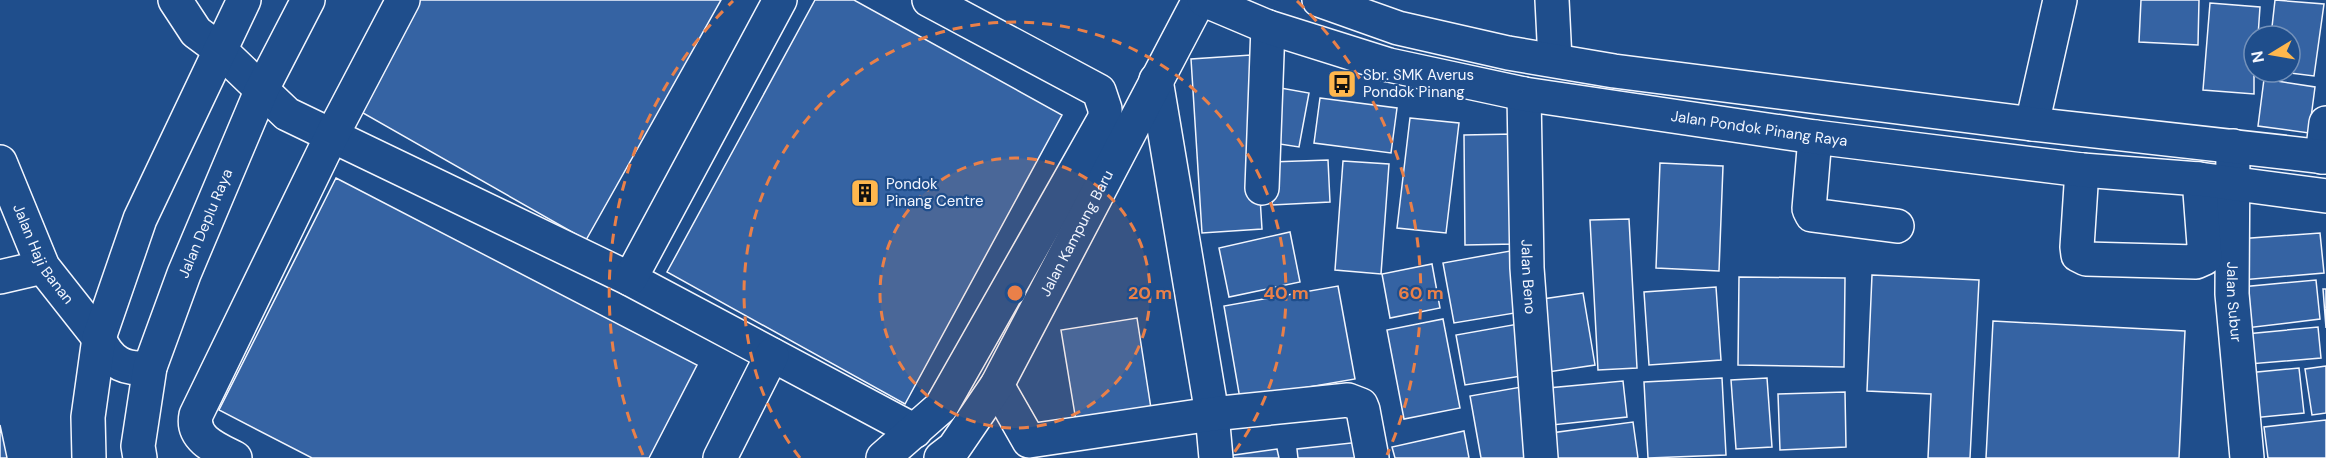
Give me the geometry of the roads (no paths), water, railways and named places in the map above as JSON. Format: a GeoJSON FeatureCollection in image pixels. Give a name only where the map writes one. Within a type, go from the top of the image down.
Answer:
{"type":"FeatureCollection","features":[{"type":"Feature","properties":{"kind":"main road"},"geometry":{"type":"LineString","coordinates":[[175,0],[196,32],[219,49],[287,114],[630,279],[915,431]]}},
{"type":"Feature","properties":{"kind":"main road"},"geometry":{"type":"LineString","coordinates":[[89,458],[88,417],[99,338],[141,219],[244,0]]}},
{"type":"Feature","properties":{"kind":"main road","name":"Jalan Deplu Raya"},"geometry":{"type":"LineString","coordinates":[[140,458],[138,446],[150,367],[184,274],[262,89],[308,0]]}},
{"type":"Feature","properties":{"kind":"main road"},"geometry":{"type":"LineString","coordinates":[[235,458],[210,446],[199,435],[195,423],[196,415],[331,137],[402,0]]}},
{"type":"Feature","properties":{"kind":"main road"},"geometry":{"type":"LineString","coordinates":[[630,279],[780,0]]}},
{"type":"Feature","properties":{"kind":"main road"},"geometry":{"type":"LineString","coordinates":[[883,458],[941,407],[1102,124],[1105,109],[1099,91],[928,0]]}},
{"type":"Feature","properties":{"kind":"main road","name":"Jalan Kampung Baru"},"geometry":{"type":"LineString","coordinates":[[941,458],[954,448],[997,385],[1199,0]]}},
{"type":"Feature","properties":{"kind":"main road","name":"Jalan Pondok Pinang Raya"},"geometry":{"type":"LineString","coordinates":[[1204,0],[1268,27],[1389,65],[1512,92],[1815,137],[2082,170],[2199,180],[2326,196]]}},
{"type":"Feature","properties":{"kind":"main road"},"geometry":{"type":"LineString","coordinates":[[1319,0],[1398,28],[1508,53],[1614,71],[2032,124],[2324,157],[2326,123]]}},
{"type":"Feature","properties":{"kind":"main road"},"geometry":{"type":"LineString","coordinates":[[1552,0],[1555,60]]}},
{"type":"Feature","properties":{"kind":"main road"},"geometry":{"type":"LineString","coordinates":[[2032,124],[2060,0]]}},
{"type":"Feature","properties":{"kind":"main road"},"geometry":{"type":"LineString","coordinates":[[1262,188],[1268,27]]}},
{"type":"Feature","properties":{"kind":"main road","name":"Jalan Beno"},"geometry":{"type":"LineString","coordinates":[[1508,53],[1541,458]]}},
{"type":"Feature","properties":{"kind":"main road"},"geometry":{"type":"LineString","coordinates":[[1156,80],[1212,414],[1216,458]]}},
{"type":"Feature","properties":{"kind":"main road"},"geometry":{"type":"LineString","coordinates":[[1815,137],[1809,209],[1812,215],[1897,226]]}},
{"type":"Feature","properties":{"kind":"main road","name":"Jalan Subur"},"geometry":{"type":"LineString","coordinates":[[2233,146],[2232,294],[2247,458]]}},
{"type":"Feature","properties":{"kind":"main road","name":"Jalan Haji Banan"},"geometry":{"type":"LineString","coordinates":[[0,162],[43,267],[99,338],[106,354],[118,364],[134,369],[150,367]]}},
{"type":"Feature","properties":{"kind":"main road"},"geometry":{"type":"LineString","coordinates":[[2082,170],[2077,247],[2078,255],[2086,259],[2196,262],[2205,258],[2199,180]]}},
{"type":"Feature","properties":{"kind":"main road"},"geometry":{"type":"LineString","coordinates":[[0,277],[43,267]]}},
{"type":"Feature","properties":{"kind":"main road"},"geometry":{"type":"LineString","coordinates":[[720,458],[772,355]]}},
{"type":"Feature","properties":{"kind":"main road"},"geometry":{"type":"LineString","coordinates":[[997,385],[1030,450],[1212,414],[1342,400],[1361,405],[1366,417],[1372,458]]}},
{"type":"Feature","properties":{"kind":"place","name":"Sbr. SMK Averus Pondok Pinang"},"geometry":{"type":"Point","coordinates":[1342,84]}},
{"type":"Feature","properties":{"kind":"place","name":"Pondok Pinang Centre"},"geometry":{"type":"Point","coordinates":[865,193]}}]}
